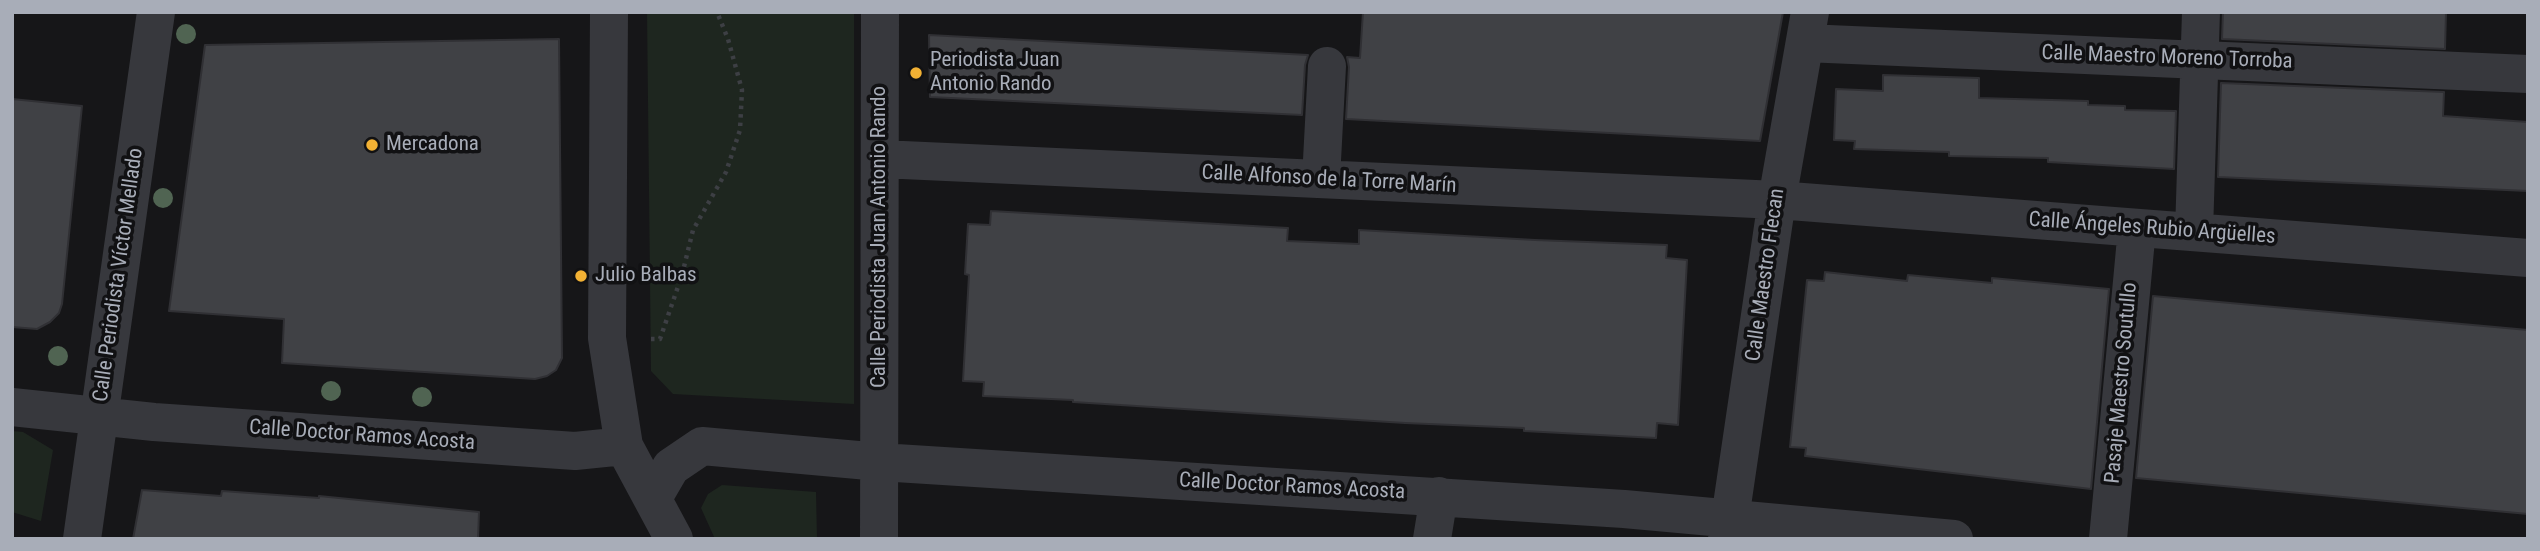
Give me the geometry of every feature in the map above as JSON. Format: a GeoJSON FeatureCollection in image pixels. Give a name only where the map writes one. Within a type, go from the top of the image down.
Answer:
{"type":"FeatureCollection","features":[{"type":"Feature","properties":{"kind":"street","name":"Calle Periodista Víctor Mellado"},"geometry":{"type":"LineString","coordinates":[[82,539],[156,12]]}},
{"type":"Feature","properties":{"kind":"street"},"geometry":{"type":"LineString","coordinates":[[609,12],[607,338],[624,446],[674,539]]}},
{"type":"Feature","properties":{"kind":"street","name":"Calle Periodista Juan Antonio Rando"},"geometry":{"type":"LineString","coordinates":[[879,539],[880,12]]}},
{"type":"Feature","properties":{"kind":"street"},"geometry":{"type":"LineString","coordinates":[[2194,232],[2201,12]]}},
{"type":"Feature","properties":{"kind":"street","name":"Calle Maestro Moreno Torroba"},"geometry":{"type":"LineString","coordinates":[[1807,27],[2200,60],[2528,74]]}},
{"type":"Feature","properties":{"kind":"street","name":"Calle Maestro Flecan"},"geometry":{"type":"LineString","coordinates":[[1729,528],[1777,200],[1807,27]]}},
{"type":"Feature","properties":{"kind":"street"},"geometry":{"type":"LineString","coordinates":[[1321,179],[1327,66]]}},
{"type":"Feature","properties":{"kind":"street","name":"Calle Alfonso de la Torre Marín"},"geometry":{"type":"LineString","coordinates":[[881,159],[1777,200]]}},
{"type":"Feature","properties":{"kind":"street","name":"Calle Ángeles Rubio Argüelles"},"geometry":{"type":"LineString","coordinates":[[1777,200],[2528,258]]}},
{"type":"Feature","properties":{"kind":"street","name":"Pasaje Maestro Soutullo"},"geometry":{"type":"LineString","coordinates":[[2108,539],[2137,228]]}},
{"type":"Feature","properties":{"kind":"street","name":"Calle Doctor Ramos Acosta"},"geometry":{"type":"LineString","coordinates":[[12,407],[99,417],[575,451],[624,446]]}},
{"type":"Feature","properties":{"kind":"street","name":"Calle Doctor Ramos Acosta"},"geometry":{"type":"LineString","coordinates":[[653,498],[671,467],[702,446],[880,462],[1439,496],[1729,528],[1954,539]]}},
{"type":"Feature","properties":{"kind":"street"},"geometry":{"type":"LineString","coordinates":[[1432,539],[1439,496]]}},
{"type":"Feature","properties":{"kind":"path"},"geometry":{"type":"LineString","coordinates":[[607,338],[660,339],[682,275],[693,230],[726,172],[740,130],[742,90],[728,39],[717,12]]}},
{"type":"Feature","properties":{"kind":"shaded area"},"geometry":{"type":"Polygon","coordinates":[[[647,12],[854,12],[854,404],[673,394],[651,371],[647,12]]]}},
{"type":"Feature","properties":{"kind":"shaded area"},"geometry":{"type":"Polygon","coordinates":[[[12,431],[23,432],[53,450],[41,521],[12,512],[12,431]]]}},
{"type":"Feature","properties":{"kind":"shaded area"},"geometry":{"type":"Polygon","coordinates":[[[722,485],[816,492],[817,539],[715,539],[701,508],[708,494],[722,485]]]}},
{"type":"Feature","properties":{"kind":"building"},"geometry":{"type":"Polygon","coordinates":[[[1363,12],[1783,12],[1760,141],[1346,119],[1349,67],[1347,57],[1360,58],[1363,12]]]}},
{"type":"Feature","properties":{"kind":"building"},"geometry":{"type":"Polygon","coordinates":[[[2223,12],[2446,12],[2445,49],[2222,39],[2223,12]]]}},
{"type":"Feature","properties":{"kind":"building"},"geometry":{"type":"Polygon","coordinates":[[[929,35],[1308,55],[1302,115],[930,97],[929,35]]]}},
{"type":"Feature","properties":{"kind":"building"},"geometry":{"type":"Polygon","coordinates":[[[559,39],[562,358],[556,370],[535,379],[282,363],[284,319],[169,311],[205,45],[559,39]]]}},
{"type":"Feature","properties":{"kind":"building"},"geometry":{"type":"Polygon","coordinates":[[[1883,75],[1979,78],[1979,98],[2088,101],[2088,105],[2125,106],[2125,110],[2176,111],[2174,169],[2048,162],[2048,158],[1949,156],[1949,152],[1854,149],[1855,141],[1834,140],[1836,89],[1883,91],[1883,75]]]}},
{"type":"Feature","properties":{"kind":"building"},"geometry":{"type":"Polygon","coordinates":[[[2221,83],[2444,92],[2443,116],[2528,122],[2528,191],[2218,177],[2221,83]]]}},
{"type":"Feature","properties":{"kind":"building"},"geometry":{"type":"Polygon","coordinates":[[[12,99],[82,106],[62,304],[59,313],[50,322],[37,329],[12,327],[12,99]]]}},
{"type":"Feature","properties":{"kind":"building"},"geometry":{"type":"Polygon","coordinates":[[[991,211],[1288,228],[1287,241],[1359,244],[1359,230],[1667,245],[1666,258],[1687,260],[1678,425],[1657,423],[1656,438],[983,396],[984,382],[963,381],[969,275],[965,274],[968,224],[990,225],[991,211]]]}},
{"type":"Feature","properties":{"kind":"building"},"geometry":{"type":"Polygon","coordinates":[[[1825,272],[1907,281],[1908,275],[1992,283],[1992,278],[2109,289],[2091,489],[1805,456],[1806,448],[1790,447],[1807,280],[1824,281],[1825,272]]]}},
{"type":"Feature","properties":{"kind":"building"},"geometry":{"type":"Polygon","coordinates":[[[2153,296],[2528,330],[2528,514],[2136,478],[2153,296]]]}},
{"type":"Feature","properties":{"kind":"building"},"geometry":{"type":"Polygon","coordinates":[[[142,490],[221,496],[222,491],[319,496],[479,512],[478,539],[133,539],[142,490]]]}},
{"type":"Feature","properties":{"kind":"place","name":"Periodista Juan Antonio Rando"},"geometry":{"type":"Point","coordinates":[916,73]}},
{"type":"Feature","properties":{"kind":"place","name":"Mercadona"},"geometry":{"type":"Point","coordinates":[372,145]}},
{"type":"Feature","properties":{"kind":"place","name":"Julio Balbas"},"geometry":{"type":"Point","coordinates":[581,276]}}]}
